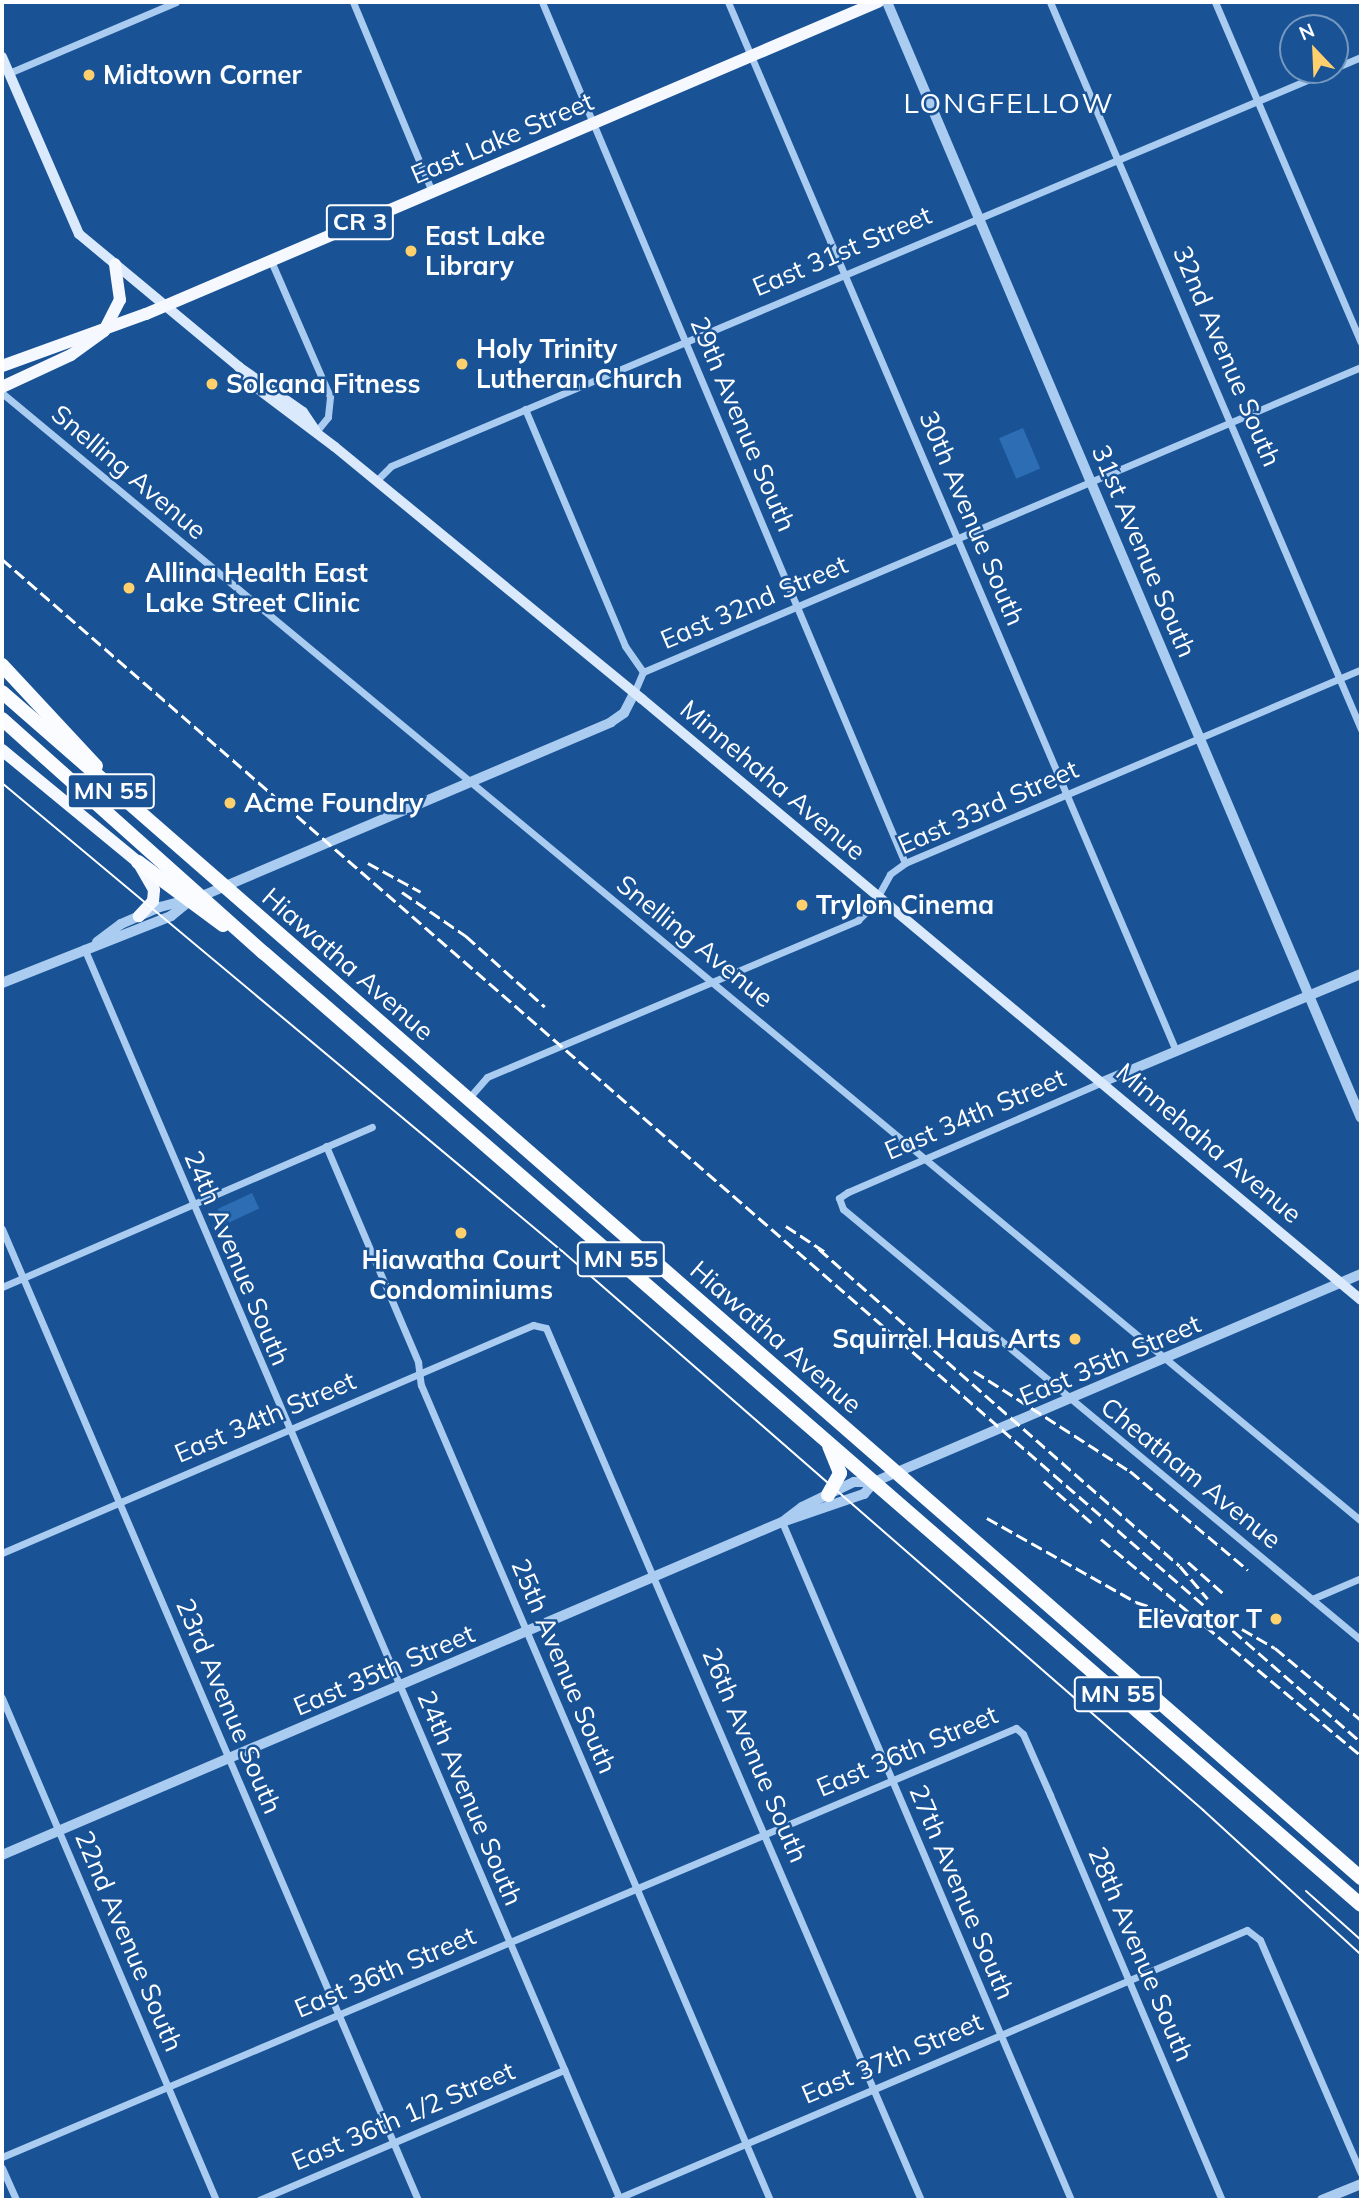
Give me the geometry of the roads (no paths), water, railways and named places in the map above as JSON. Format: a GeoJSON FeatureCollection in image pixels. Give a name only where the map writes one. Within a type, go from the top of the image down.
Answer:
{"type":"FeatureCollection","features":[{"type":"Feature","properties":{"kind":"highway"},"geometry":{"type":"LineString","coordinates":[[2,665],[141,817]]}},
{"type":"Feature","properties":{"kind":"highway","name":"Hiawatha Avenue"},"geometry":{"type":"LineString","coordinates":[[2,692],[222,888],[1361,1878]]}},
{"type":"Feature","properties":{"kind":"highway","name":"Hiawatha Avenue"},"geometry":{"type":"LineString","coordinates":[[2,719],[264,953],[1361,1905]]}},
{"type":"Feature","properties":{"kind":"highway"},"geometry":{"type":"LineString","coordinates":[[138,862],[188,902],[264,953]]}},
{"type":"Feature","properties":{"kind":"highway"},"geometry":{"type":"LineString","coordinates":[[823,1436],[840,1472],[828,1495]]}},
{"type":"Feature","properties":{"kind":"main road","name":"East Lake Street"},"geometry":{"type":"LineString","coordinates":[[2,366],[66,340],[104,331],[165,306],[878,2]]}},
{"type":"Feature","properties":{"kind":"main road"},"geometry":{"type":"LineString","coordinates":[[2,57],[76,228],[165,306]]}},
{"type":"Feature","properties":{"kind":"main road"},"geometry":{"type":"LineString","coordinates":[[104,331],[120,300],[116,264]]}},
{"type":"Feature","properties":{"kind":"main road","name":"Minnehaha Avenue"},"geometry":{"type":"LineString","coordinates":[[165,306],[239,367],[254,386],[316,432],[634,693],[876,898],[1361,1300]]}},
{"type":"Feature","properties":{"kind":"main road","name":"East Lake Street"},"geometry":{"type":"LineString","coordinates":[[2,387],[71,355],[104,331]]}},
{"type":"Feature","properties":{"kind":"main road"},"geometry":{"type":"LineString","coordinates":[[2,750],[138,862],[154,890],[153,901],[139,916]]}},
{"type":"Feature","properties":{"kind":"street"},"geometry":{"type":"LineString","coordinates":[[353,2],[432,192]]}},
{"type":"Feature","properties":{"kind":"street","name":"29th Avenue South"},"geometry":{"type":"LineString","coordinates":[[542,2],[590,125],[685,341],[905,863]]}},
{"type":"Feature","properties":{"kind":"street","name":"30th Avenue South"},"geometry":{"type":"LineString","coordinates":[[728,2],[959,537],[1176,1051]]}},
{"type":"Feature","properties":{"kind":"street","name":"31st Avenue South"},"geometry":{"type":"LineString","coordinates":[[887,2],[1361,1118]]}},
{"type":"Feature","properties":{"kind":"street","name":"32nd Avenue South"},"geometry":{"type":"LineString","coordinates":[[1050,2],[1121,158],[1361,729]]}},
{"type":"Feature","properties":{"kind":"street"},"geometry":{"type":"LineString","coordinates":[[1215,2],[1361,342]]}},
{"type":"Feature","properties":{"kind":"street"},"geometry":{"type":"LineString","coordinates":[[9,73],[171,3]]}},
{"type":"Feature","properties":{"kind":"street","name":"East 31st Street"},"geometry":{"type":"LineString","coordinates":[[376,481],[391,466],[1296,84]]}},
{"type":"Feature","properties":{"kind":"street"},"geometry":{"type":"LineString","coordinates":[[270,260],[330,397],[328,417],[316,432]]}},
{"type":"Feature","properties":{"kind":"street","name":"East 32nd Street"},"geometry":{"type":"LineString","coordinates":[[97,942],[113,941],[171,916],[188,902],[611,722],[624,713],[643,672],[1361,367]]}},
{"type":"Feature","properties":{"kind":"street","name":"Snelling Avenue"},"geometry":{"type":"LineString","coordinates":[[2,393],[1361,1521]]}},
{"type":"Feature","properties":{"kind":"street"},"geometry":{"type":"LineString","coordinates":[[525,409],[625,646],[643,672]]}},
{"type":"Feature","properties":{"kind":"street","name":"East 33rd Street"},"geometry":{"type":"LineString","coordinates":[[467,1099],[487,1077],[858,920],[876,898],[890,874],[905,863],[1361,669]]}},
{"type":"Feature","properties":{"kind":"street","name":"East 32nd Street"},"geometry":{"type":"LineString","coordinates":[[2,983],[97,942],[139,916],[179,900],[188,902]]}},
{"type":"Feature","properties":{"kind":"street","name":"24th Avenue South"},"geometry":{"type":"LineString","coordinates":[[84,948],[618,2200]]}},
{"type":"Feature","properties":{"kind":"street","name":"East 34th Street"},"geometry":{"type":"LineString","coordinates":[[839,1198],[922,1158],[1361,974]]}},
{"type":"Feature","properties":{"kind":"street"},"geometry":{"type":"LineString","coordinates":[[2,1287],[372,1127]]}},
{"type":"Feature","properties":{"kind":"street","name":"25th Avenue South"},"geometry":{"type":"LineString","coordinates":[[326,1146],[526,1632],[770,2200]]}},
{"type":"Feature","properties":{"kind":"street","name":"Cheatham Avenue"},"geometry":{"type":"LineString","coordinates":[[839,1198],[843,1209],[1069,1400],[1361,1640]]}},
{"type":"Feature","properties":{"kind":"street","name":"23rd Avenue South"},"geometry":{"type":"LineString","coordinates":[[2,1229],[418,2200]]}},
{"type":"Feature","properties":{"kind":"street","name":"East 35th Street"},"geometry":{"type":"LineString","coordinates":[[782,1522],[853,1482],[874,1482],[895,1474],[1361,1274]]}},
{"type":"Feature","properties":{"kind":"street","name":"East 34th Street"},"geometry":{"type":"LineString","coordinates":[[2,1553],[533,1325],[546,1328]]}},
{"type":"Feature","properties":{"kind":"street","name":"26th Avenue South"},"geometry":{"type":"LineString","coordinates":[[546,1328],[921,2200]]}},
{"type":"Feature","properties":{"kind":"street","name":"East 35th Street"},"geometry":{"type":"LineString","coordinates":[[2,1855],[782,1522],[864,1494],[874,1482]]}},
{"type":"Feature","properties":{"kind":"street","name":"27th Avenue South"},"geometry":{"type":"LineString","coordinates":[[782,1522],[1071,2200]]}},
{"type":"Feature","properties":{"kind":"street"},"geometry":{"type":"LineString","coordinates":[[1312,1599],[1361,1578]]}},
{"type":"Feature","properties":{"kind":"street","name":"22nd Avenue South"},"geometry":{"type":"LineString","coordinates":[[2,1698],[216,2200]]}},
{"type":"Feature","properties":{"kind":"street","name":"East 36th Street"},"geometry":{"type":"LineString","coordinates":[[2,2157],[1016,1728]]}},
{"type":"Feature","properties":{"kind":"street","name":"28th Avenue South"},"geometry":{"type":"LineString","coordinates":[[1016,1728],[1023,1734],[1222,2200]]}},
{"type":"Feature","properties":{"kind":"street","name":"East 37th Street"},"geometry":{"type":"LineString","coordinates":[[618,2200],[1242,1931],[1253,1932],[1260,1940],[1361,2172]]}},
{"type":"Feature","properties":{"kind":"street","name":"East 36th 1/2 Street"},"geometry":{"type":"LineString","coordinates":[[259,2200],[564,2070]]}},
{"type":"Feature","properties":{"kind":"street"},"geometry":{"type":"LineString","coordinates":[[2,2168],[16,2200]]}},
{"type":"Feature","properties":{"kind":"street"},"geometry":{"type":"LineString","coordinates":[[1322,2200],[1361,2184]]}},
{"type":"Feature","properties":{"kind":"tram line"},"geometry":{"type":"LineString","coordinates":[[2,783],[562,1251],[1203,1810],[1361,1955]]}},
{"type":"Feature","properties":{"kind":"tram line"},"geometry":{"type":"LineString","coordinates":[[1306,1891],[1361,1940]]}},
{"type":"Feature","properties":{"kind":"railway"},"geometry":{"type":"LineString","coordinates":[[2,559],[1361,1742]]}},
{"type":"Feature","properties":{"kind":"railway"},"geometry":{"type":"LineString","coordinates":[[368,863],[421,892]]}},
{"type":"Feature","properties":{"kind":"railway"},"geometry":{"type":"LineString","coordinates":[[402,892],[466,936],[545,1007]]}},
{"type":"Feature","properties":{"kind":"railway"},"geometry":{"type":"LineString","coordinates":[[786,1226],[827,1253]]}},
{"type":"Feature","properties":{"kind":"railway"},"geometry":{"type":"LineString","coordinates":[[819,1249],[1180,1566],[1208,1599]]}},
{"type":"Feature","properties":{"kind":"railway"},"geometry":{"type":"LineString","coordinates":[[974,1371],[1130,1471],[1248,1570]]}},
{"type":"Feature","properties":{"kind":"railway"},"geometry":{"type":"LineString","coordinates":[[1044,1481],[1092,1523]]}},
{"type":"Feature","properties":{"kind":"railway"},"geometry":{"type":"LineString","coordinates":[[987,1518],[1136,1602],[1192,1621]]}},
{"type":"Feature","properties":{"kind":"railway"},"geometry":{"type":"LineString","coordinates":[[1101,1539],[1361,1756]]}},
{"type":"Feature","properties":{"kind":"railway"},"geometry":{"type":"LineString","coordinates":[[1188,1562],[1225,1595]]}},
{"type":"Feature","properties":{"kind":"railway"},"geometry":{"type":"LineString","coordinates":[[1242,1629],[1275,1648],[1361,1720]]}},
{"type":"Feature","properties":{"kind":"place","name":"Midtown Corner"},"geometry":{"type":"Point","coordinates":[89,75]}},
{"type":"Feature","properties":{"kind":"place","name":"East Lake Library"},"geometry":{"type":"Point","coordinates":[411,251]}},
{"type":"Feature","properties":{"kind":"place","name":"Holy Trinity Lutheran Church"},"geometry":{"type":"Point","coordinates":[462,364]}},
{"type":"Feature","properties":{"kind":"place","name":"Solcana Fitness"},"geometry":{"type":"Point","coordinates":[212,384]}},
{"type":"Feature","properties":{"kind":"place","name":"Allina Health East Lake Street Clinic"},"geometry":{"type":"Point","coordinates":[129,588]}},
{"type":"Feature","properties":{"kind":"place","name":"Acme Foundry"},"geometry":{"type":"Point","coordinates":[230,803]}},
{"type":"Feature","properties":{"kind":"place","name":"Trylon Cinema"},"geometry":{"type":"Point","coordinates":[802,905]}},
{"type":"Feature","properties":{"kind":"place","name":"Hiawatha Court Condominiums"},"geometry":{"type":"Point","coordinates":[461,1233]}},
{"type":"Feature","properties":{"kind":"place","name":"Squirrel Haus Arts"},"geometry":{"type":"Point","coordinates":[1075,1339]}},
{"type":"Feature","properties":{"kind":"place","name":"Elevator T"},"geometry":{"type":"Point","coordinates":[1276,1619]}},
{"type":"Feature","properties":{"kind":"district","name":"LONGFELLOW"},"geometry":{"type":"Point","coordinates":[1009,103]}}]}
